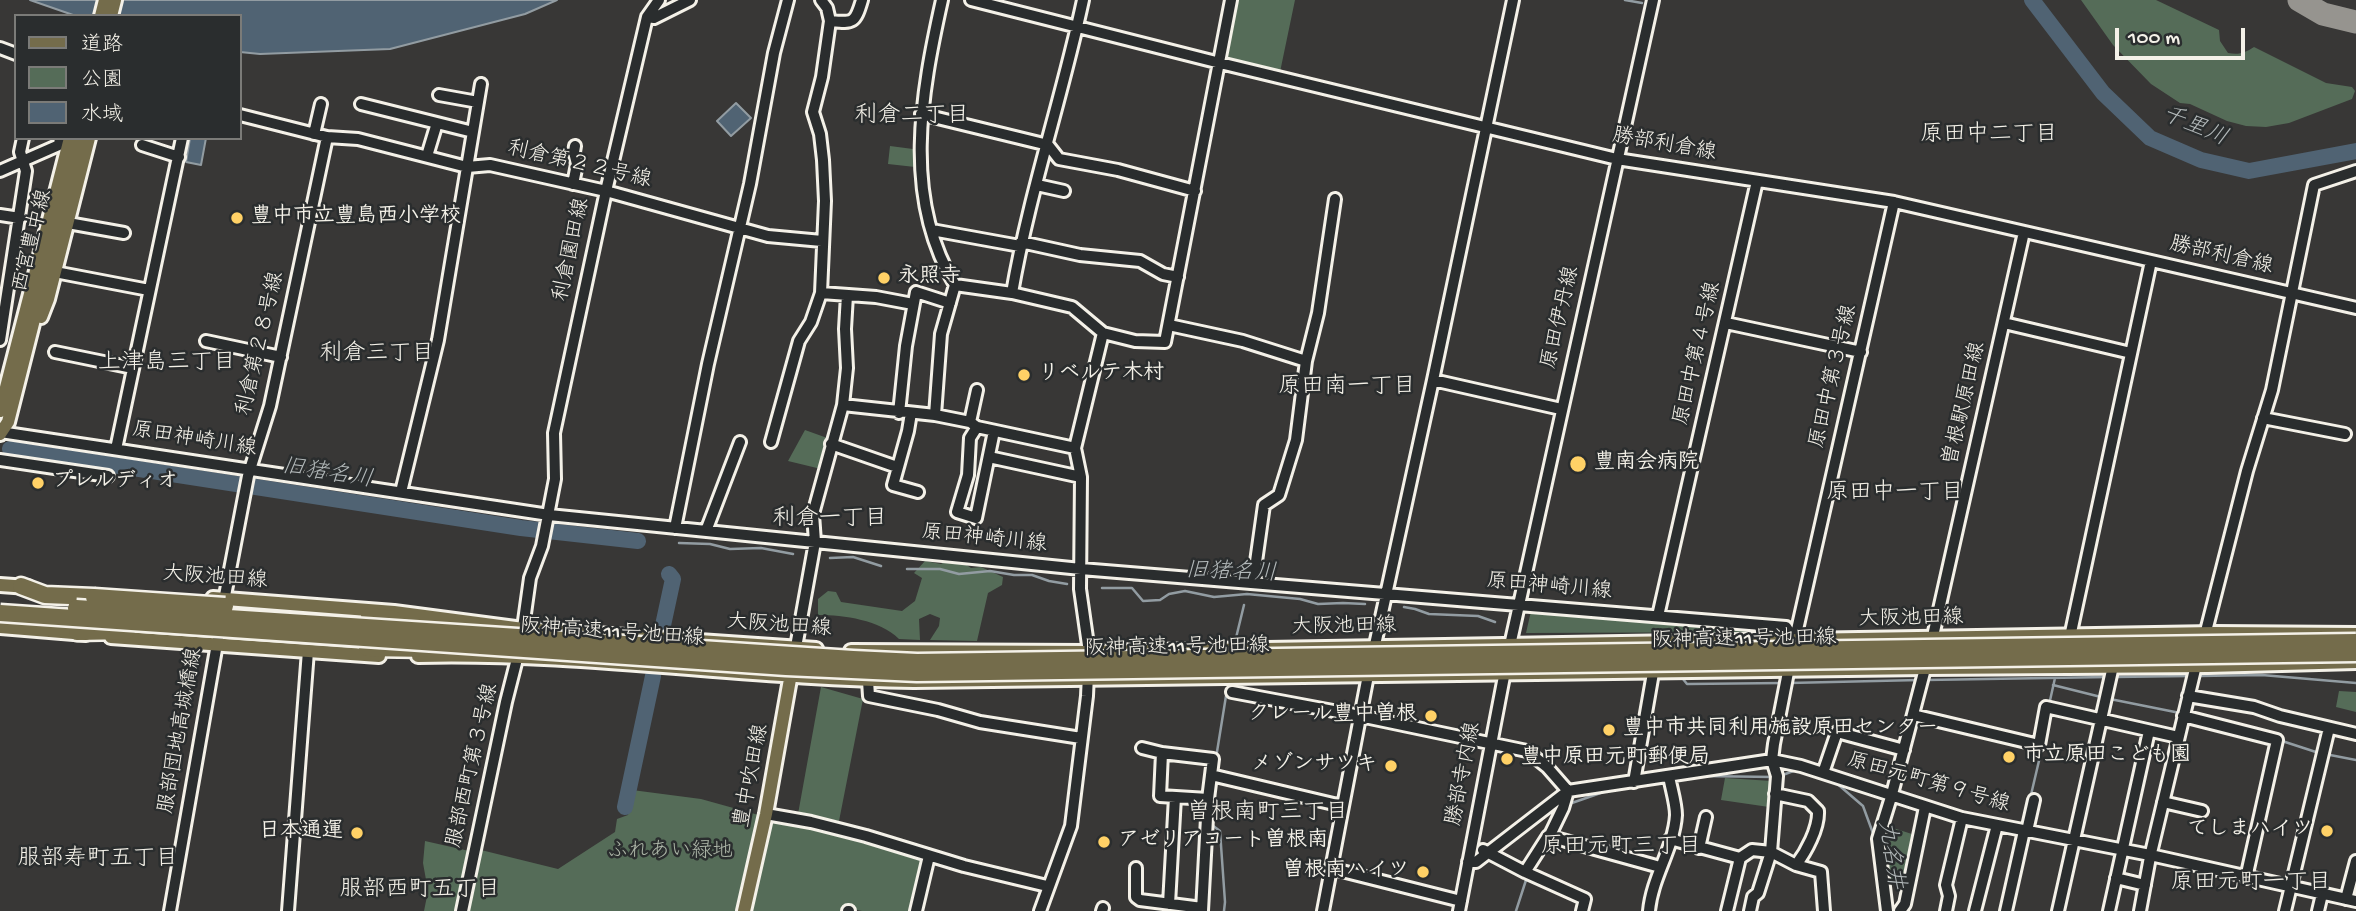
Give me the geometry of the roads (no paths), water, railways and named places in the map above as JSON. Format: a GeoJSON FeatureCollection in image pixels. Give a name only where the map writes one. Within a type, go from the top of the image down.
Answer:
{"type":"FeatureCollection","features":[{"type":"Feature","properties":{"kind":"highway"},"geometry":{"type":"LineString","coordinates":[[21,586],[46,595],[369,617],[528,633]]}},
{"type":"Feature","properties":{"kind":"highway","name":"阪神高速11号池田線"},"geometry":{"type":"LineString","coordinates":[[0,603],[528,633],[917,662],[2356,642]]}},
{"type":"Feature","properties":{"kind":"highway","name":"阪神高速11号池田線"},"geometry":{"type":"LineString","coordinates":[[0,613],[786,667],[916,673],[2356,653]]}},
{"type":"Feature","properties":{"kind":"highway"},"geometry":{"type":"LineString","coordinates":[[77,632],[127,631],[367,648],[495,647]]}},
{"type":"Feature","properties":{"kind":"main road","name":"西宮豊中線"},"geometry":{"type":"LineString","coordinates":[[0,432],[8,422],[30,332],[62,188],[70,140]]}},
{"type":"Feature","properties":{"kind":"main road","name":"西宮豊中線"},"geometry":{"type":"LineString","coordinates":[[0,411],[62,188],[79,140]]}},
{"type":"Feature","properties":{"kind":"main road"},"geometry":{"type":"LineString","coordinates":[[30,332],[43,315],[89,140]]}},
{"type":"Feature","properties":{"kind":"main road","name":"大阪池田線"},"geometry":{"type":"LineString","coordinates":[[0,585],[394,612],[528,633],[908,653],[2356,634]]}},
{"type":"Feature","properties":{"kind":"main road"},"geometry":{"type":"LineString","coordinates":[[0,627],[307,651],[388,656],[467,654],[867,681],[1925,671],[2193,673],[2356,662]]}},
{"type":"Feature","properties":{"kind":"main road","name":"豊中吹田線"},"geometry":{"type":"LineString","coordinates":[[744,911],[766,814],[796,647]]}},
{"type":"Feature","properties":{"kind":"street","name":"利倉園田線"},"geometry":{"type":"LineString","coordinates":[[544,537],[555,479],[554,433],[647,17],[659,0]]}},
{"type":"Feature","properties":{"kind":"street"},"geometry":{"type":"LineString","coordinates":[[647,17],[654,18],[690,0]]}},
{"type":"Feature","properties":{"kind":"street"},"geometry":{"type":"LineString","coordinates":[[675,528],[738,227],[750,184],[774,53],[789,0]]}},
{"type":"Feature","properties":{"kind":"street"},"geometry":{"type":"LineString","coordinates":[[771,442],[799,341],[811,322],[821,293],[825,201],[820,134],[813,113],[822,77],[830,21],[827,8],[821,0]]}},
{"type":"Feature","properties":{"kind":"street"},"geometry":{"type":"LineString","coordinates":[[830,21],[850,22],[856,18],[862,0]]}},
{"type":"Feature","properties":{"kind":"street"},"geometry":{"type":"LineString","coordinates":[[935,415],[941,334],[955,285],[942,263],[932,230],[923,195],[919,150],[930,52],[942,0]]}},
{"type":"Feature","properties":{"kind":"street","name":"勝部利倉線"},"geometry":{"type":"LineString","coordinates":[[971,0],[1617,159],[1894,202],[2356,308]]}},
{"type":"Feature","properties":{"kind":"street"},"geometry":{"type":"LineString","coordinates":[[1012,293],[1021,244],[1083,0]]}},
{"type":"Feature","properties":{"kind":"street"},"geometry":{"type":"LineString","coordinates":[[955,285],[1012,293],[1072,307],[1103,333],[1135,341],[1165,342],[1231,0]]}},
{"type":"Feature","properties":{"kind":"street"},"geometry":{"type":"LineString","coordinates":[[1323,911],[1374,647],[1388,594],[1513,0]]}},
{"type":"Feature","properties":{"kind":"street","name":"原田伊丹線"},"geometry":{"type":"LineString","coordinates":[[1510,645],[1649,1]]}},
{"type":"Feature","properties":{"kind":"street"},"geometry":{"type":"LineString","coordinates":[[401,492],[438,340],[481,84]]}},
{"type":"Feature","properties":{"kind":"street"},"geometry":{"type":"LineString","coordinates":[[439,95],[478,102]]}},
{"type":"Feature","properties":{"kind":"street"},"geometry":{"type":"LineString","coordinates":[[314,134],[321,103]]}},
{"type":"Feature","properties":{"kind":"street"},"geometry":{"type":"LineString","coordinates":[[362,104],[470,131]]}},
{"type":"Feature","properties":{"kind":"street"},"geometry":{"type":"LineString","coordinates":[[921,114],[1048,145],[1059,159],[1118,170],[1195,191]]}},
{"type":"Feature","properties":{"kind":"street","name":"利倉第２２号線"},"geometry":{"type":"LineString","coordinates":[[242,116],[327,137],[358,139],[467,167],[491,165],[606,191],[768,236],[822,241]]}},
{"type":"Feature","properties":{"kind":"street"},"geometry":{"type":"LineString","coordinates":[[427,156],[437,123]]}},
{"type":"Feature","properties":{"kind":"street","name":"利倉第２８号線"},"geometry":{"type":"LineString","coordinates":[[225,599],[249,473],[270,406],[327,137]]}},
{"type":"Feature","properties":{"kind":"street"},"geometry":{"type":"LineString","coordinates":[[16,347],[0,341],[26,171],[20,152],[23,140]]}},
{"type":"Feature","properties":{"kind":"street"},"geometry":{"type":"LineString","coordinates":[[0,171],[59,145],[60,140]]}},
{"type":"Feature","properties":{"kind":"street"},"geometry":{"type":"LineString","coordinates":[[116,449],[182,140]]}},
{"type":"Feature","properties":{"kind":"street"},"geometry":{"type":"LineString","coordinates":[[142,145],[178,157]]}},
{"type":"Feature","properties":{"kind":"street"},"geometry":{"type":"LineString","coordinates":[[573,184],[577,164],[573,152],[575,146]]}},
{"type":"Feature","properties":{"kind":"street"},"geometry":{"type":"LineString","coordinates":[[2140,911],[2193,673],[2247,471],[2272,390],[2314,185],[2356,171]]}},
{"type":"Feature","properties":{"kind":"street","name":"原田中第４号線"},"geometry":{"type":"LineString","coordinates":[[1658,616],[1757,181]]}},
{"type":"Feature","properties":{"kind":"street"},"geometry":{"type":"LineString","coordinates":[[1037,185],[1064,191]]}},
{"type":"Feature","properties":{"kind":"street"},"geometry":{"type":"LineString","coordinates":[[1253,583],[1264,505],[1279,495],[1296,440],[1306,361],[1318,313],[1335,199]]}},
{"type":"Feature","properties":{"kind":"street","name":"原田中第３号線"},"geometry":{"type":"LineString","coordinates":[[1750,907],[1753,897],[1758,893],[1771,852],[1777,776],[1772,760],[1776,728],[1894,202]]}},
{"type":"Feature","properties":{"kind":"street"},"geometry":{"type":"LineString","coordinates":[[0,215],[20,218]]}},
{"type":"Feature","properties":{"kind":"street"},"geometry":{"type":"LineString","coordinates":[[68,223],[124,233]]}},
{"type":"Feature","properties":{"kind":"street"},"geometry":{"type":"LineString","coordinates":[[932,230],[1080,255],[1140,261],[1163,274],[1178,277]]}},
{"type":"Feature","properties":{"kind":"street","name":"曽根駅原田線"},"geometry":{"type":"LineString","coordinates":[[1886,911],[1878,839],[1925,671],[2025,232]]}},
{"type":"Feature","properties":{"kind":"street"},"geometry":{"type":"LineString","coordinates":[[2070,637],[2151,261]]}},
{"type":"Feature","properties":{"kind":"street"},"geometry":{"type":"LineString","coordinates":[[55,272],[149,290]]}},
{"type":"Feature","properties":{"kind":"street"},"geometry":{"type":"LineString","coordinates":[[918,492],[893,485],[908,431],[905,413],[906,346],[913,304],[916,292],[950,303]]}},
{"type":"Feature","properties":{"kind":"street"},"geometry":{"type":"LineString","coordinates":[[821,293],[876,297],[913,304]]}},
{"type":"Feature","properties":{"kind":"street"},"geometry":{"type":"LineString","coordinates":[[796,647],[815,542],[813,514],[843,405],[847,369],[847,295]]}},
{"type":"Feature","properties":{"kind":"street"},"geometry":{"type":"LineString","coordinates":[[1726,323],[1861,352]]}},
{"type":"Feature","properties":{"kind":"street"},"geometry":{"type":"LineString","coordinates":[[2004,323],[2131,353]]}},
{"type":"Feature","properties":{"kind":"street"},"geometry":{"type":"LineString","coordinates":[[1169,325],[1243,341],[1306,361]]}},
{"type":"Feature","properties":{"kind":"street"},"geometry":{"type":"LineString","coordinates":[[1040,911],[1071,826],[1089,680],[1089,652],[1080,589],[1081,477],[1075,448],[1103,333]]}},
{"type":"Feature","properties":{"kind":"street"},"geometry":{"type":"LineString","coordinates":[[206,341],[281,357]]}},
{"type":"Feature","properties":{"kind":"street"},"geometry":{"type":"LineString","coordinates":[[55,352],[133,368]]}},
{"type":"Feature","properties":{"kind":"street"},"geometry":{"type":"LineString","coordinates":[[1433,380],[1561,409]]}},
{"type":"Feature","properties":{"kind":"street"},"geometry":{"type":"LineString","coordinates":[[977,390],[968,475],[957,512],[976,518],[994,431]]}},
{"type":"Feature","properties":{"kind":"street"},"geometry":{"type":"LineString","coordinates":[[843,405],[935,415],[1075,448]]}},
{"type":"Feature","properties":{"kind":"street"},"geometry":{"type":"LineString","coordinates":[[2263,418],[2345,434]]}},
{"type":"Feature","properties":{"kind":"street","name":"原田神崎川線"},"geometry":{"type":"LineString","coordinates":[[0,432],[249,473],[401,492],[548,519],[675,528],[1081,569],[1786,627],[1794,641]]}},
{"type":"Feature","properties":{"kind":"street"},"geometry":{"type":"LineString","coordinates":[[706,531],[740,442]]}},
{"type":"Feature","properties":{"kind":"street"},"geometry":{"type":"LineString","coordinates":[[831,444],[897,467]]}},
{"type":"Feature","properties":{"kind":"street"},"geometry":{"type":"LineString","coordinates":[[989,457],[1081,477]]}},
{"type":"Feature","properties":{"kind":"street"},"geometry":{"type":"LineString","coordinates":[[0,460],[108,476]]}},
{"type":"Feature","properties":{"kind":"street","name":"服部西町第３号線"},"geometry":{"type":"LineString","coordinates":[[462,911],[506,702],[518,657],[528,633],[530,578],[544,537]]}},
{"type":"Feature","properties":{"kind":"street","name":"服部団地高城橋線"},"geometry":{"type":"LineString","coordinates":[[170,911],[225,599]]}},
{"type":"Feature","properties":{"kind":"street","name":"勝部寺内線"},"geometry":{"type":"LineString","coordinates":[[1460,906],[1510,645]]}},
{"type":"Feature","properties":{"kind":"street"},"geometry":{"type":"LineString","coordinates":[[288,911],[307,651]]}},
{"type":"Feature","properties":{"kind":"street"},"geometry":{"type":"LineString","coordinates":[[1634,782],[1653,673]]}},
{"type":"Feature","properties":{"kind":"street"},"geometry":{"type":"LineString","coordinates":[[2058,911],[2112,674]]}},
{"type":"Feature","properties":{"kind":"street"},"geometry":{"type":"LineString","coordinates":[[867,681],[869,696],[938,710],[980,722],[1081,738]]}},
{"type":"Feature","properties":{"kind":"street"},"geometry":{"type":"LineString","coordinates":[[1232,692],[1527,751],[1547,767],[1568,791],[1549,837],[1525,872]]}},
{"type":"Feature","properties":{"kind":"street"},"geometry":{"type":"LineString","coordinates":[[2188,696],[2254,707],[2356,734]]}},
{"type":"Feature","properties":{"kind":"street"},"geometry":{"type":"LineString","coordinates":[[1913,715],[2039,745],[2046,708],[2178,737]]}},
{"type":"Feature","properties":{"kind":"street"},"geometry":{"type":"LineString","coordinates":[[2183,716],[2277,740],[2246,878]]}},
{"type":"Feature","properties":{"kind":"street"},"geometry":{"type":"LineString","coordinates":[[2285,911],[2329,728]]}},
{"type":"Feature","properties":{"kind":"street"},"geometry":{"type":"LineString","coordinates":[[2109,911],[2149,731]]}},
{"type":"Feature","properties":{"kind":"street"},"geometry":{"type":"LineString","coordinates":[[1823,773],[1837,732],[1901,749]]}},
{"type":"Feature","properties":{"kind":"street"},"geometry":{"type":"LineString","coordinates":[[1136,868],[1136,897],[1140,900],[1202,910],[1213,759],[1142,748]]}},
{"type":"Feature","properties":{"kind":"street"},"geometry":{"type":"LineString","coordinates":[[1162,753],[1160,796],[1208,799]]}},
{"type":"Feature","properties":{"kind":"street","name":"原田元町第９号線"},"geometry":{"type":"LineString","coordinates":[[1468,862],[1476,862],[1568,791],[1772,760],[1889,793],[1962,818],[2351,900]]}},
{"type":"Feature","properties":{"kind":"street"},"geometry":{"type":"LineString","coordinates":[[1213,775],[1342,806]]}},
{"type":"Feature","properties":{"kind":"street"},"geometry":{"type":"LineString","coordinates":[[1650,911],[1653,886],[1676,814],[1669,776]]}},
{"type":"Feature","properties":{"kind":"street"},"geometry":{"type":"LineString","coordinates":[[1775,794],[1808,801],[1818,811],[1815,827],[1796,865]]}},
{"type":"Feature","properties":{"kind":"street"},"geometry":{"type":"LineString","coordinates":[[1169,904],[1175,797]]}},
{"type":"Feature","properties":{"kind":"street"},"geometry":{"type":"LineString","coordinates":[[2006,911],[2034,800]]}},
{"type":"Feature","properties":{"kind":"street"},"geometry":{"type":"LineString","coordinates":[[2163,802],[2202,811]]}},
{"type":"Feature","properties":{"kind":"street"},"geometry":{"type":"LineString","coordinates":[[1900,911],[1905,904],[1925,807]]}},
{"type":"Feature","properties":{"kind":"street"},"geometry":{"type":"LineString","coordinates":[[766,814],[811,822],[964,866],[1047,886]]}},
{"type":"Feature","properties":{"kind":"street"},"geometry":{"type":"LineString","coordinates":[[1699,848],[1706,817]]}},
{"type":"Feature","properties":{"kind":"street"},"geometry":{"type":"LineString","coordinates":[[1946,911],[1950,896],[1946,885],[1962,818]]}},
{"type":"Feature","properties":{"kind":"street"},"geometry":{"type":"LineString","coordinates":[[1975,911],[1997,825]]}},
{"type":"Feature","properties":{"kind":"street"},"geometry":{"type":"LineString","coordinates":[[1549,837],[1660,867]]}},
{"type":"Feature","properties":{"kind":"street"},"geometry":{"type":"LineString","coordinates":[[1670,839],[1740,858]]}},
{"type":"Feature","properties":{"kind":"street"},"geometry":{"type":"LineString","coordinates":[[1472,843],[1525,872],[1585,899],[1582,911]]}},
{"type":"Feature","properties":{"kind":"street"},"geometry":{"type":"LineString","coordinates":[[1727,911],[1740,858],[1752,850],[1771,852],[1796,865],[1821,872],[1824,911]]}},
{"type":"Feature","properties":{"kind":"street"},"geometry":{"type":"LineString","coordinates":[[916,911],[929,856]]}},
{"type":"Feature","properties":{"kind":"street"},"geometry":{"type":"LineString","coordinates":[[2351,900],[2356,861]]}},
{"type":"Feature","properties":{"kind":"street"},"geometry":{"type":"LineString","coordinates":[[1330,869],[1460,906]]}},
{"type":"Feature","properties":{"kind":"street"},"geometry":{"type":"LineString","coordinates":[[2116,878],[2145,884]]}},
{"type":"Feature","properties":{"kind":"street"},"geometry":{"type":"LineString","coordinates":[[2318,911],[2322,894]]}},
{"type":"Feature","properties":{"kind":"street"},"geometry":{"type":"LineString","coordinates":[[1730,899],[1750,907]]}},
{"type":"Feature","properties":{"kind":"water"},"geometry":{"type":"Polygon","coordinates":[[[30,0],[557,0],[525,14],[390,49],[260,54],[242,52],[242,14],[70,14],[30,0]]]}},
{"type":"Feature","properties":{"kind":"water"},"geometry":{"type":"Polygon","coordinates":[[[736,103],[751,118],[731,136],[717,121],[736,103]]]}},
{"type":"Feature","properties":{"kind":"water"},"geometry":{"type":"Polygon","coordinates":[[[190,140],[206,140],[201,165],[186,162],[190,140]]]}},
{"type":"Feature","properties":{"kind":"waterway"},"geometry":{"type":"LineString","coordinates":[[1625,0],[1642,3]]}},
{"type":"Feature","properties":{"kind":"waterway","name":"千里川"},"geometry":{"type":"LineString","coordinates":[[2032,0],[2103,93],[2150,138],[2201,160],[2249,171],[2356,151]]}},
{"type":"Feature","properties":{"kind":"waterway","name":"旧猪名川"},"geometry":{"type":"LineString","coordinates":[[10,449],[521,528],[638,541]]}},
{"type":"Feature","properties":{"kind":"waterway","name":"旧猪名川"},"geometry":{"type":"LineString","coordinates":[[679,543],[710,544],[730,549],[761,548],[793,554]]}},
{"type":"Feature","properties":{"kind":"waterway","name":"旧猪名川"},"geometry":{"type":"LineString","coordinates":[[830,558],[853,557],[881,566]]}},
{"type":"Feature","properties":{"kind":"waterway","name":"旧猪名川"},"geometry":{"type":"LineString","coordinates":[[907,569],[940,569],[959,574],[990,571],[1032,575],[1067,584]]}},
{"type":"Feature","properties":{"kind":"waterway"},"geometry":{"type":"LineString","coordinates":[[662,630],[673,579],[669,574]]}},
{"type":"Feature","properties":{"kind":"waterway","name":"旧猪名川"},"geometry":{"type":"LineString","coordinates":[[1102,588],[1132,588],[1143,601],[1160,600],[1169,594],[1185,591],[1214,597],[1247,594],[1300,599],[1318,604],[1365,604]]}},
{"type":"Feature","properties":{"kind":"waterway"},"geometry":{"type":"LineString","coordinates":[[1087,601],[1092,633]]}},
{"type":"Feature","properties":{"kind":"waterway"},"geometry":{"type":"LineString","coordinates":[[1235,642],[1244,605]]}},
{"type":"Feature","properties":{"kind":"waterway","name":"旧猪名川"},"geometry":{"type":"LineString","coordinates":[[1404,607],[1429,614],[1478,616],[1495,622]]}},
{"type":"Feature","properties":{"kind":"waterway"},"geometry":{"type":"LineString","coordinates":[[2199,676],[2262,675],[2356,683]]}},
{"type":"Feature","properties":{"kind":"waterway"},"geometry":{"type":"LineString","coordinates":[[625,807],[653,676]]}},
{"type":"Feature","properties":{"kind":"waterway"},"geometry":{"type":"LineString","coordinates":[[2115,677],[2189,676]]}},
{"type":"Feature","properties":{"kind":"waterway"},"geometry":{"type":"LineString","coordinates":[[1926,680],[2108,677]]}},
{"type":"Feature","properties":{"kind":"waterway"},"geometry":{"type":"LineString","coordinates":[[2049,705],[2055,678]]}},
{"type":"Feature","properties":{"kind":"waterway"},"geometry":{"type":"LineString","coordinates":[[1683,679],[1687,684],[1783,683]]}},
{"type":"Feature","properties":{"kind":"waterway"},"geometry":{"type":"LineString","coordinates":[[1904,727],[1915,680]]}},
{"type":"Feature","properties":{"kind":"waterway"},"geometry":{"type":"LineString","coordinates":[[1789,683],[1919,680]]}},
{"type":"Feature","properties":{"kind":"waterway"},"geometry":{"type":"LineString","coordinates":[[2053,685],[2101,697]]}},
{"type":"Feature","properties":{"kind":"waterway"},"geometry":{"type":"LineString","coordinates":[[1216,758],[1226,696]]}},
{"type":"Feature","properties":{"kind":"waterway"},"geometry":{"type":"LineString","coordinates":[[2110,699],[2180,713]]}},
{"type":"Feature","properties":{"kind":"waterway"},"geometry":{"type":"LineString","coordinates":[[2279,740],[2319,753]]}},
{"type":"Feature","properties":{"kind":"waterway"},"geometry":{"type":"LineString","coordinates":[[2030,799],[2042,748]]}},
{"type":"Feature","properties":{"kind":"waterway"},"geometry":{"type":"LineString","coordinates":[[2325,754],[2356,760]]}},
{"type":"Feature","properties":{"kind":"waterway","name":"九名井"},"geometry":{"type":"LineString","coordinates":[[1780,776],[1796,770]]}},
{"type":"Feature","properties":{"kind":"waterway","name":"九名井"},"geometry":{"type":"LineString","coordinates":[[1700,776],[1774,777]]}},
{"type":"Feature","properties":{"kind":"waterway","name":"九名井"},"geometry":{"type":"LineString","coordinates":[[1834,781],[1863,806],[1874,836]]}},
{"type":"Feature","properties":{"kind":"waterway","name":"九名井"},"geometry":{"type":"LineString","coordinates":[[1569,804],[1612,789]]}},
{"type":"Feature","properties":{"kind":"waterway"},"geometry":{"type":"LineString","coordinates":[[1212,820],[1212,825],[1220,831],[1224,911]]}},
{"type":"Feature","properties":{"kind":"waterway","name":"九名井"},"geometry":{"type":"LineString","coordinates":[[1874,843],[1878,885]]}},
{"type":"Feature","properties":{"kind":"waterway","name":"九名井"},"geometry":{"type":"LineString","coordinates":[[1516,911],[1527,877]]}},
{"type":"Feature","properties":{"kind":"place","name":"豊中市立豊島西小学校"},"geometry":{"type":"Point","coordinates":[237,218]}},
{"type":"Feature","properties":{"kind":"place","name":"永照寺"},"geometry":{"type":"Point","coordinates":[884,278]}},
{"type":"Feature","properties":{"kind":"place","name":"リベルテ木村"},"geometry":{"type":"Point","coordinates":[1024,375]}},
{"type":"Feature","properties":{"kind":"place","name":"豊南会病院"},"geometry":{"type":"Point","coordinates":[1578,464]}},
{"type":"Feature","properties":{"kind":"place","name":"プレルディオ"},"geometry":{"type":"Point","coordinates":[38,483]}},
{"type":"Feature","properties":{"kind":"place","name":"クレール豊中曽根"},"geometry":{"type":"Point","coordinates":[1431,716]}},
{"type":"Feature","properties":{"kind":"place","name":"豊中市共同利用施設原田センター"},"geometry":{"type":"Point","coordinates":[1609,730]}},
{"type":"Feature","properties":{"kind":"place","name":"市立原田こども園"},"geometry":{"type":"Point","coordinates":[2009,757]}},
{"type":"Feature","properties":{"kind":"place","name":"豊中原田元町郵便局"},"geometry":{"type":"Point","coordinates":[1507,759]}},
{"type":"Feature","properties":{"kind":"place","name":"メゾンサツキ"},"geometry":{"type":"Point","coordinates":[1391,766]}},
{"type":"Feature","properties":{"kind":"place","name":"てしまハイツ"},"geometry":{"type":"Point","coordinates":[2327,831]}},
{"type":"Feature","properties":{"kind":"place","name":"日本通運"},"geometry":{"type":"Point","coordinates":[357,833]}},
{"type":"Feature","properties":{"kind":"place","name":"アゼリアコート曽根南"},"geometry":{"type":"Point","coordinates":[1104,842]}},
{"type":"Feature","properties":{"kind":"place","name":"曽根南ハイツ"},"geometry":{"type":"Point","coordinates":[1423,872]}},
{"type":"Feature","properties":{"kind":"district","name":"利倉二丁目"},"geometry":{"type":"Point","coordinates":[912,117]}},
{"type":"Feature","properties":{"kind":"district","name":"原田中二丁目"},"geometry":{"type":"Point","coordinates":[1989,136]}},
{"type":"Feature","properties":{"kind":"district","name":"利倉三丁目"},"geometry":{"type":"Point","coordinates":[377,355]}},
{"type":"Feature","properties":{"kind":"district","name":"上津島三丁目"},"geometry":{"type":"Point","coordinates":[167,364]}},
{"type":"Feature","properties":{"kind":"district","name":"原田南一丁目"},"geometry":{"type":"Point","coordinates":[1347,388]}},
{"type":"Feature","properties":{"kind":"district","name":"原田中一丁目"},"geometry":{"type":"Point","coordinates":[1895,494]}},
{"type":"Feature","properties":{"kind":"district","name":"利倉一丁目"},"geometry":{"type":"Point","coordinates":[830,520]}},
{"type":"Feature","properties":{"kind":"district","name":"曽根南町三丁目"},"geometry":{"type":"Point","coordinates":[1268,814]}},
{"type":"Feature","properties":{"kind":"district","name":"原田元町三丁目"},"geometry":{"type":"Point","coordinates":[1621,848]}},
{"type":"Feature","properties":{"kind":"district","name":"服部寿町五丁目"},"geometry":{"type":"Point","coordinates":[98,860]}},
{"type":"Feature","properties":{"kind":"district","name":"原田元町一丁目"},"geometry":{"type":"Point","coordinates":[2251,884]}},
{"type":"Feature","properties":{"kind":"district","name":"服部西町五丁目"},"geometry":{"type":"Point","coordinates":[420,891]}},
{"type":"Feature","properties":{"kind":"park label","name":"ふれあい緑地"},"geometry":{"type":"Point","coordinates":[670,853]}}]}
